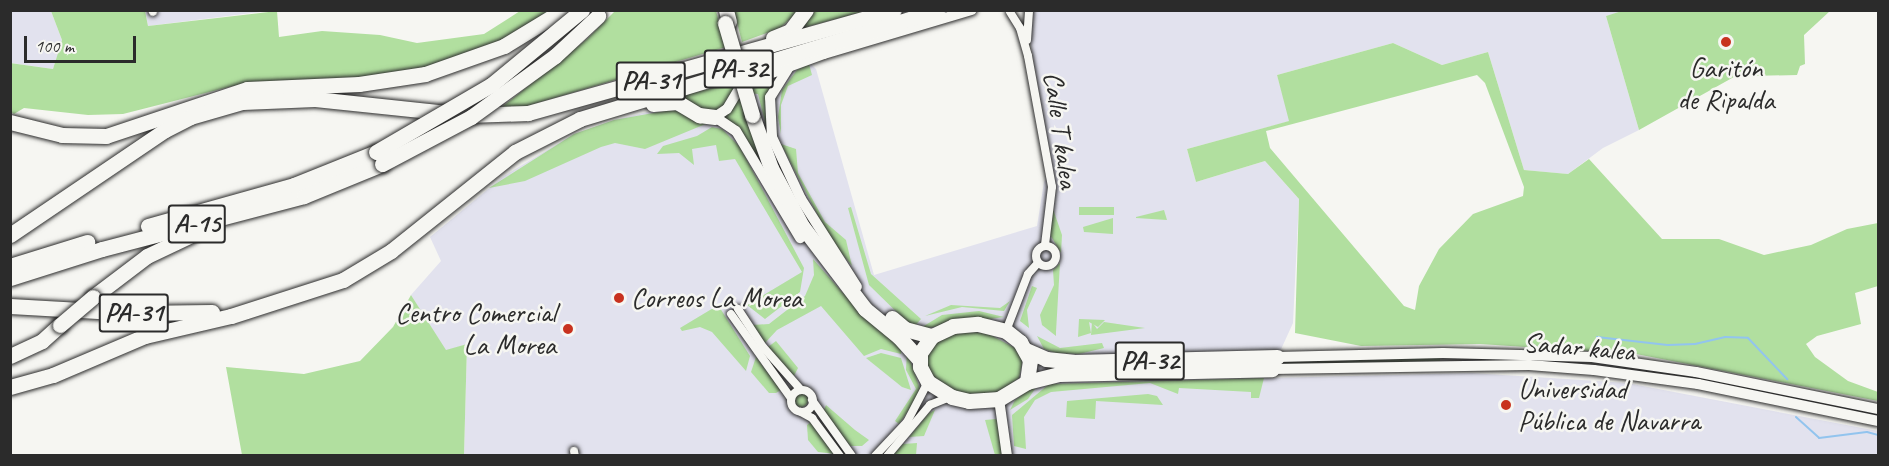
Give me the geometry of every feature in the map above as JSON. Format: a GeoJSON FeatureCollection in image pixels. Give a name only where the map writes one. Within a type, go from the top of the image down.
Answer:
{"type":"FeatureCollection","features":[{"type":"Feature","properties":{"kind":"highway"},"geometry":{"type":"LineString","coordinates":[[203,103],[247,89],[359,84],[425,74],[504,46],[563,10]]}},
{"type":"Feature","properties":{"kind":"highway","name":"A-15"},"geometry":{"type":"LineString","coordinates":[[10,266],[294,185],[379,158],[491,85],[582,10]]}},
{"type":"Feature","properties":{"kind":"highway"},"geometry":{"type":"LineString","coordinates":[[659,79],[790,31],[806,10]]}},
{"type":"Feature","properties":{"kind":"highway","name":"PA-31"},"geometry":{"type":"LineString","coordinates":[[10,122],[62,135],[106,136],[127,132],[203,103],[242,95],[293,92],[378,98],[403,107],[468,115],[528,113],[659,79],[894,10]]}},
{"type":"Feature","properties":{"kind":"highway","name":"PA-31"},"geometry":{"type":"LineString","coordinates":[[10,306],[144,313],[257,308],[296,297],[353,274],[391,251],[515,152],[557,129],[635,101],[938,10]]}},
{"type":"Feature","properties":{"kind":"highway","name":"A-15"},"geometry":{"type":"LineString","coordinates":[[10,278],[102,249],[304,196],[379,158],[479,112],[555,56],[601,13]]}},
{"type":"Feature","properties":{"kind":"highway","name":"PA-32"},"geometry":{"type":"LineString","coordinates":[[726,16],[771,168],[802,226],[865,309],[919,359],[928,381]]}},
{"type":"Feature","properties":{"kind":"highway"},"geometry":{"type":"LineString","coordinates":[[10,235],[141,144],[190,117],[242,102],[272,99],[403,107]]}},
{"type":"Feature","properties":{"kind":"highway"},"geometry":{"type":"LineString","coordinates":[[557,129],[570,129],[669,101],[686,105],[699,115],[715,117]]}},
{"type":"Feature","properties":{"kind":"highway","name":"PA-32"},"geometry":{"type":"LineString","coordinates":[[754,114],[790,197],[824,250],[857,287],[905,329],[932,336]]}},
{"type":"Feature","properties":{"kind":"highway"},"geometry":{"type":"LineString","coordinates":[[10,356],[42,341],[93,297],[165,246],[245,213]]}},
{"type":"Feature","properties":{"kind":"highway"},"geometry":{"type":"LineString","coordinates":[[800,238],[847,294],[865,309]]}},
{"type":"Feature","properties":{"kind":"highway"},"geometry":{"type":"LineString","coordinates":[[10,387],[53,375],[145,336],[257,308]]}},
{"type":"Feature","properties":{"kind":"highway"},"geometry":{"type":"LineString","coordinates":[[919,359],[932,336],[966,325],[1006,331]]}},
{"type":"Feature","properties":{"kind":"highway","name":"PA-32"},"geometry":{"type":"LineString","coordinates":[[1006,331],[1026,350],[1046,359],[1073,362],[1274,363]]}},
{"type":"Feature","properties":{"kind":"highway"},"geometry":{"type":"LineString","coordinates":[[928,381],[952,397],[969,401],[999,399],[1027,382],[1030,368],[1026,350]]}},
{"type":"Feature","properties":{"kind":"highway","name":"PA-32"},"geometry":{"type":"LineString","coordinates":[[1027,382],[1059,374],[1274,363]]}},
{"type":"Feature","properties":{"kind":"street"},"geometry":{"type":"LineString","coordinates":[[800,238],[740,136],[715,117],[727,109],[742,84],[791,66],[972,10]]}},
{"type":"Feature","properties":{"kind":"street","name":"Calle T kalea"},"geometry":{"type":"LineString","coordinates":[[1028,56],[1008,11],[1028,10],[1028,56],[1052,187],[1045,245]]}},
{"type":"Feature","properties":{"kind":"street"},"geometry":{"type":"LineString","coordinates":[[791,66],[770,97],[772,136],[801,199],[857,287]]}},
{"type":"Feature","properties":{"kind":"street"},"geometry":{"type":"LineString","coordinates":[[1045,245],[1054,251],[1055,260],[1048,267],[1038,264],[1036,252],[1045,245]]}},
{"type":"Feature","properties":{"kind":"street"},"geometry":{"type":"LineString","coordinates":[[1006,331],[1028,274],[1038,264]]}},
{"type":"Feature","properties":{"kind":"street"},"geometry":{"type":"LineString","coordinates":[[840,456],[812,417],[792,405],[791,398],[734,311],[801,390],[809,393],[852,456]]}},
{"type":"Feature","properties":{"kind":"street"},"geometry":{"type":"LineString","coordinates":[[1443,353],[1444,365]]}},
{"type":"Feature","properties":{"kind":"street","name":"Sadar kalea"},"geometry":{"type":"LineString","coordinates":[[1274,363],[1443,353],[1592,357],[1696,372],[1878,409]]}},
{"type":"Feature","properties":{"kind":"street","name":"Sadar kalea"},"geometry":{"type":"LineString","coordinates":[[1274,363],[1529,365],[1644,376],[1878,421]]}},
{"type":"Feature","properties":{"kind":"street"},"geometry":{"type":"LineString","coordinates":[[875,456],[907,422],[922,398],[928,381]]}},
{"type":"Feature","properties":{"kind":"street"},"geometry":{"type":"LineString","coordinates":[[791,398],[801,390]]}},
{"type":"Feature","properties":{"kind":"street"},"geometry":{"type":"LineString","coordinates":[[887,456],[930,405],[952,397]]}},
{"type":"Feature","properties":{"kind":"street"},"geometry":{"type":"LineString","coordinates":[[999,399],[1007,456]]}},
{"type":"Feature","properties":{"kind":"street"},"geometry":{"type":"LineString","coordinates":[[800,411],[808,409],[812,400]]}},
{"type":"Feature","properties":{"kind":"shaded area"},"geometry":{"type":"Polygon","coordinates":[[[277,10],[148,26],[145,11],[277,10]]]}},
{"type":"Feature","properties":{"kind":"shaded area"},"geometry":{"type":"Polygon","coordinates":[[[11,11],[51,11],[62,40],[53,69],[11,63],[11,11]]]}},
{"type":"Feature","properties":{"kind":"shaded area"},"geometry":{"type":"Polygon","coordinates":[[[1034,11],[1625,11],[1606,16],[1639,130],[1603,148],[1568,174],[1524,170],[1488,52],[1442,65],[1393,43],[1277,75],[1290,121],[1187,149],[1196,182],[1265,161],[1299,199],[1293,323],[1268,378],[1472,373],[1627,383],[1878,431],[1878,455],[464,455],[467,344],[446,351],[411,295],[441,261],[430,237],[504,176],[574,134],[614,120],[764,84],[810,63],[816,69],[874,275],[1037,226],[1044,182],[1052,168],[1028,28],[1034,11]]]}},
{"type":"Feature","properties":{"kind":"green space"},"geometry":{"type":"Polygon","coordinates":[[[1625,10],[1830,11],[1804,35],[1805,64],[1800,66],[1797,75],[1750,76],[1741,73],[1639,130],[1606,16],[1625,10]]]}},
{"type":"Feature","properties":{"kind":"green space"},"geometry":{"type":"Polygon","coordinates":[[[51,11],[145,11],[148,26],[277,11],[279,37],[322,31],[380,35],[417,43],[484,34],[520,11],[556,11],[511,37],[454,60],[388,77],[233,86],[123,114],[88,115],[24,108],[14,114],[11,112],[10,63],[53,69],[62,40],[51,11]]]}},
{"type":"Feature","properties":{"kind":"green space"},"geometry":{"type":"Polygon","coordinates":[[[615,11],[716,11],[726,47],[524,107],[502,107],[587,39],[615,11]]]}},
{"type":"Feature","properties":{"kind":"green space"},"geometry":{"type":"Polygon","coordinates":[[[734,11],[799,11],[780,28],[742,42],[734,11]]]}},
{"type":"Feature","properties":{"kind":"green space"},"geometry":{"type":"Polygon","coordinates":[[[815,11],[866,11],[802,28],[815,11]]]}},
{"type":"Feature","properties":{"kind":"green space"},"geometry":{"type":"Polygon","coordinates":[[[1393,43],[1442,65],[1488,52],[1524,170],[1568,174],[1589,159],[1662,239],[1719,239],[1764,255],[1811,245],[1847,229],[1878,223],[1878,286],[1855,293],[1861,324],[1817,336],[1806,344],[1815,357],[1848,381],[1878,392],[1878,401],[1636,354],[1480,344],[1361,346],[1295,333],[1299,199],[1265,161],[1196,182],[1187,149],[1289,121],[1277,75],[1393,43]],[[1477,75],[1266,131],[1270,148],[1404,306],[1415,310],[1419,286],[1439,249],[1473,214],[1523,196],[1524,187],[1485,83],[1477,75]]]}},
{"type":"Feature","properties":{"kind":"green space"},"geometry":{"type":"Polygon","coordinates":[[[809,64],[812,75],[788,86],[781,105],[781,134],[778,117],[782,90],[797,70],[809,64]]]}},
{"type":"Feature","properties":{"kind":"green space"},"geometry":{"type":"Polygon","coordinates":[[[774,78],[765,103],[771,146],[758,94],[747,93],[767,170],[721,117],[740,90],[774,78]]]}},
{"type":"Feature","properties":{"kind":"green space"},"geometry":{"type":"Polygon","coordinates":[[[738,82],[721,109],[714,111],[706,111],[679,96],[738,82]]]}},
{"type":"Feature","properties":{"kind":"green space"},"geometry":{"type":"Polygon","coordinates":[[[670,110],[685,111],[708,123],[645,149],[615,143],[601,147],[525,181],[489,188],[574,134],[614,120],[670,110]]]}},
{"type":"Feature","properties":{"kind":"green space"},"geometry":{"type":"Polygon","coordinates":[[[712,127],[722,129],[740,147],[804,268],[800,292],[765,319],[747,305],[802,272],[735,159],[719,161],[716,145],[692,149],[694,165],[679,153],[657,154],[663,146],[697,136],[712,127]]]}},
{"type":"Feature","properties":{"kind":"green space"},"geometry":{"type":"Polygon","coordinates":[[[781,144],[796,149],[798,173],[825,222],[846,240],[852,266],[830,239],[781,144]]]}},
{"type":"Feature","properties":{"kind":"green space"},"geometry":{"type":"Polygon","coordinates":[[[851,207],[871,274],[921,319],[913,328],[869,285],[848,208],[851,207]]]}},
{"type":"Feature","properties":{"kind":"green space"},"geometry":{"type":"Polygon","coordinates":[[[1079,207],[1114,207],[1114,215],[1079,215],[1079,207]]]}},
{"type":"Feature","properties":{"kind":"green space"},"geometry":{"type":"Polygon","coordinates":[[[1053,209],[1062,235],[1061,253],[1049,233],[1053,209]]]}},
{"type":"Feature","properties":{"kind":"green space"},"geometry":{"type":"Polygon","coordinates":[[[1164,210],[1167,220],[1136,218],[1136,217],[1164,210]]]}},
{"type":"Feature","properties":{"kind":"green space"},"geometry":{"type":"Polygon","coordinates":[[[1113,218],[1113,234],[1084,232],[1083,227],[1113,218]]]}},
{"type":"Feature","properties":{"kind":"green space"},"geometry":{"type":"Polygon","coordinates":[[[813,259],[842,292],[902,347],[901,354],[881,349],[864,356],[821,306],[777,330],[765,343],[752,325],[769,324],[805,296],[814,275],[813,259]]]}},
{"type":"Feature","properties":{"kind":"green space"},"geometry":{"type":"Polygon","coordinates":[[[1060,263],[1056,336],[1042,325],[1040,315],[1054,285],[1053,270],[1060,263]]]}},
{"type":"Feature","properties":{"kind":"green space"},"geometry":{"type":"Polygon","coordinates":[[[1032,286],[1037,288],[1027,310],[1029,328],[1020,321],[1032,286]]]}},
{"type":"Feature","properties":{"kind":"green space"},"geometry":{"type":"Polygon","coordinates":[[[411,295],[446,350],[467,344],[464,455],[242,455],[226,367],[304,374],[360,361],[393,327],[411,295]]]}},
{"type":"Feature","properties":{"kind":"green space"},"geometry":{"type":"Polygon","coordinates":[[[1010,301],[1004,311],[962,307],[925,316],[951,305],[1000,308],[1010,301]]]}},
{"type":"Feature","properties":{"kind":"green space"},"geometry":{"type":"Polygon","coordinates":[[[715,307],[720,308],[750,356],[746,371],[712,332],[700,327],[682,331],[680,328],[715,307]]]}},
{"type":"Feature","properties":{"kind":"green space"},"geometry":{"type":"Polygon","coordinates":[[[979,311],[1004,317],[919,329],[942,315],[979,311]]]}},
{"type":"Feature","properties":{"kind":"green space"},"geometry":{"type":"Polygon","coordinates":[[[1079,319],[1105,320],[1098,327],[1089,322],[1091,333],[1078,337],[1079,319]]]}},
{"type":"Feature","properties":{"kind":"green space"},"geometry":{"type":"Polygon","coordinates":[[[1092,322],[1097,329],[1104,322],[1145,328],[1091,335],[1092,322]]]}},
{"type":"Feature","properties":{"kind":"green space"},"geometry":{"type":"Polygon","coordinates":[[[957,331],[987,333],[1015,348],[1023,360],[1019,378],[998,393],[963,394],[936,382],[928,370],[926,354],[934,341],[957,331]]]}},
{"type":"Feature","properties":{"kind":"green space"},"geometry":{"type":"Polygon","coordinates":[[[1037,336],[1060,348],[1102,343],[1104,348],[1079,354],[1056,353],[1044,349],[1037,336]]]}},
{"type":"Feature","properties":{"kind":"green space"},"geometry":{"type":"Polygon","coordinates":[[[776,341],[798,368],[793,378],[768,347],[776,341]]]}},
{"type":"Feature","properties":{"kind":"green space"},"geometry":{"type":"Polygon","coordinates":[[[907,351],[921,392],[899,424],[895,421],[916,389],[906,370],[907,351]]]}},
{"type":"Feature","properties":{"kind":"green space"},"geometry":{"type":"Polygon","coordinates":[[[881,353],[901,358],[911,390],[902,387],[866,358],[881,353]]]}},
{"type":"Feature","properties":{"kind":"green space"},"geometry":{"type":"Polygon","coordinates":[[[756,357],[781,390],[769,393],[751,372],[756,357]]]}},
{"type":"Feature","properties":{"kind":"green space"},"geometry":{"type":"Polygon","coordinates":[[[1440,357],[1440,361],[1049,370],[1049,364],[1440,357]]]}},
{"type":"Feature","properties":{"kind":"green space"},"geometry":{"type":"Polygon","coordinates":[[[1264,378],[1259,398],[1251,398],[1251,392],[1179,388],[1178,394],[1150,383],[1051,392],[1035,400],[1024,417],[1026,449],[1014,446],[1012,415],[1049,384],[1264,378]]]}},
{"type":"Feature","properties":{"kind":"green space"},"geometry":{"type":"Polygon","coordinates":[[[1040,382],[1028,399],[1010,410],[1015,400],[1040,382]]]}},
{"type":"Feature","properties":{"kind":"green space"},"geometry":{"type":"Polygon","coordinates":[[[801,393],[806,395],[808,400],[806,405],[801,407],[796,405],[794,400],[796,395],[801,393]]]}},
{"type":"Feature","properties":{"kind":"green space"},"geometry":{"type":"Polygon","coordinates":[[[1148,394],[1157,396],[1163,405],[1096,401],[1095,419],[1066,417],[1067,401],[1148,394]]]}},
{"type":"Feature","properties":{"kind":"green space"},"geometry":{"type":"Polygon","coordinates":[[[826,405],[869,440],[862,446],[850,446],[823,412],[826,405]]]}},
{"type":"Feature","properties":{"kind":"green space"},"geometry":{"type":"Polygon","coordinates":[[[935,410],[924,436],[909,437],[929,413],[935,410]]]}},
{"type":"Feature","properties":{"kind":"green space"},"geometry":{"type":"Polygon","coordinates":[[[996,419],[999,424],[1002,455],[995,455],[985,420],[996,419]]]}},
{"type":"Feature","properties":{"kind":"green space"},"geometry":{"type":"Polygon","coordinates":[[[811,422],[836,454],[818,452],[808,440],[807,425],[811,422]]]}},
{"type":"Feature","properties":{"kind":"green space"},"geometry":{"type":"Polygon","coordinates":[[[917,443],[916,455],[892,456],[903,444],[917,443]]]}},
{"type":"Feature","properties":{"kind":"waterway"},"geometry":{"type":"LineString","coordinates":[[1597,337],[1668,345],[1695,344],[1725,337],[1748,338],[1787,379]]}},
{"type":"Feature","properties":{"kind":"waterway"},"geometry":{"type":"LineString","coordinates":[[1796,417],[1819,438],[1867,432],[1878,435]]}},
{"type":"Feature","properties":{"kind":"place","name":"Garitón de Ripalda"},"geometry":{"type":"Point","coordinates":[1726,42]}},
{"type":"Feature","properties":{"kind":"place","name":"Correos La Morea"},"geometry":{"type":"Point","coordinates":[619,298]}},
{"type":"Feature","properties":{"kind":"place","name":"Centro Comercial La Morea"},"geometry":{"type":"Point","coordinates":[568,329]}},
{"type":"Feature","properties":{"kind":"place","name":"Universidad Pública de Navarra"},"geometry":{"type":"Point","coordinates":[1506,405]}}]}
